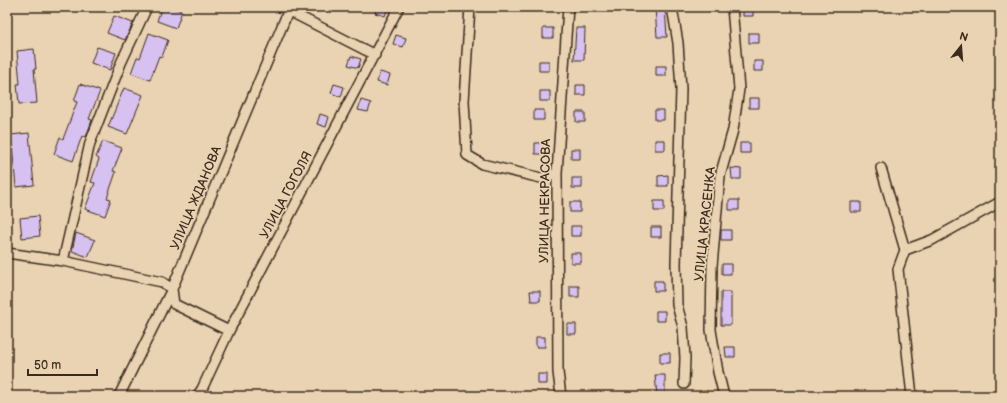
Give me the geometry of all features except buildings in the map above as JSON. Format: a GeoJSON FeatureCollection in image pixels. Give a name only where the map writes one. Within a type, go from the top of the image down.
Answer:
{"type":"FeatureCollection","features":[{"type":"Feature","properties":{"kind":"street"},"geometry":{"type":"LineString","coordinates":[[63,261],[90,143],[118,70],[147,7]]}},
{"type":"Feature","properties":{"kind":"street","name":"УЛИЦА ГОГОЛЯ"},"geometry":{"type":"LineString","coordinates":[[197,396],[202,389],[229,331],[399,7]]}},
{"type":"Feature","properties":{"kind":"street"},"geometry":{"type":"LineString","coordinates":[[470,7],[464,101],[467,154],[482,164],[541,178],[557,173]]}},
{"type":"Feature","properties":{"kind":"street","name":"УЛИЦА НЕКРАСОВА"},"geometry":{"type":"LineString","coordinates":[[561,396],[558,372],[557,173],[568,7]]}},
{"type":"Feature","properties":{"kind":"street","name":"УЛИЦА КРАСЕНКА"},"geometry":{"type":"LineString","coordinates":[[672,7],[678,43],[681,89],[676,264],[677,305],[683,327],[685,358],[684,384]]}},
{"type":"Feature","properties":{"kind":"street","name":"УЛИЦА КРАСЕНКА"},"geometry":{"type":"LineString","coordinates":[[724,396],[718,372],[711,330],[712,266],[720,176],[733,130],[739,90],[732,7]]}},
{"type":"Feature","properties":{"kind":"street"},"geometry":{"type":"LineString","coordinates":[[287,8],[375,55]]}},
{"type":"Feature","properties":{"kind":"street","name":"УЛИЦА ЖДАНОВА"},"geometry":{"type":"LineString","coordinates":[[119,396],[172,289],[287,8]]}},
{"type":"Feature","properties":{"kind":"street"},"geometry":{"type":"LineString","coordinates":[[881,168],[905,250],[898,269],[912,396]]}},
{"type":"Feature","properties":{"kind":"street"},"geometry":{"type":"LineString","coordinates":[[905,250],[932,240],[1000,202]]}},
{"type":"Feature","properties":{"kind":"street"},"geometry":{"type":"LineString","coordinates":[[7,253],[63,261],[162,282],[172,289],[174,304],[229,331]]}}]}
